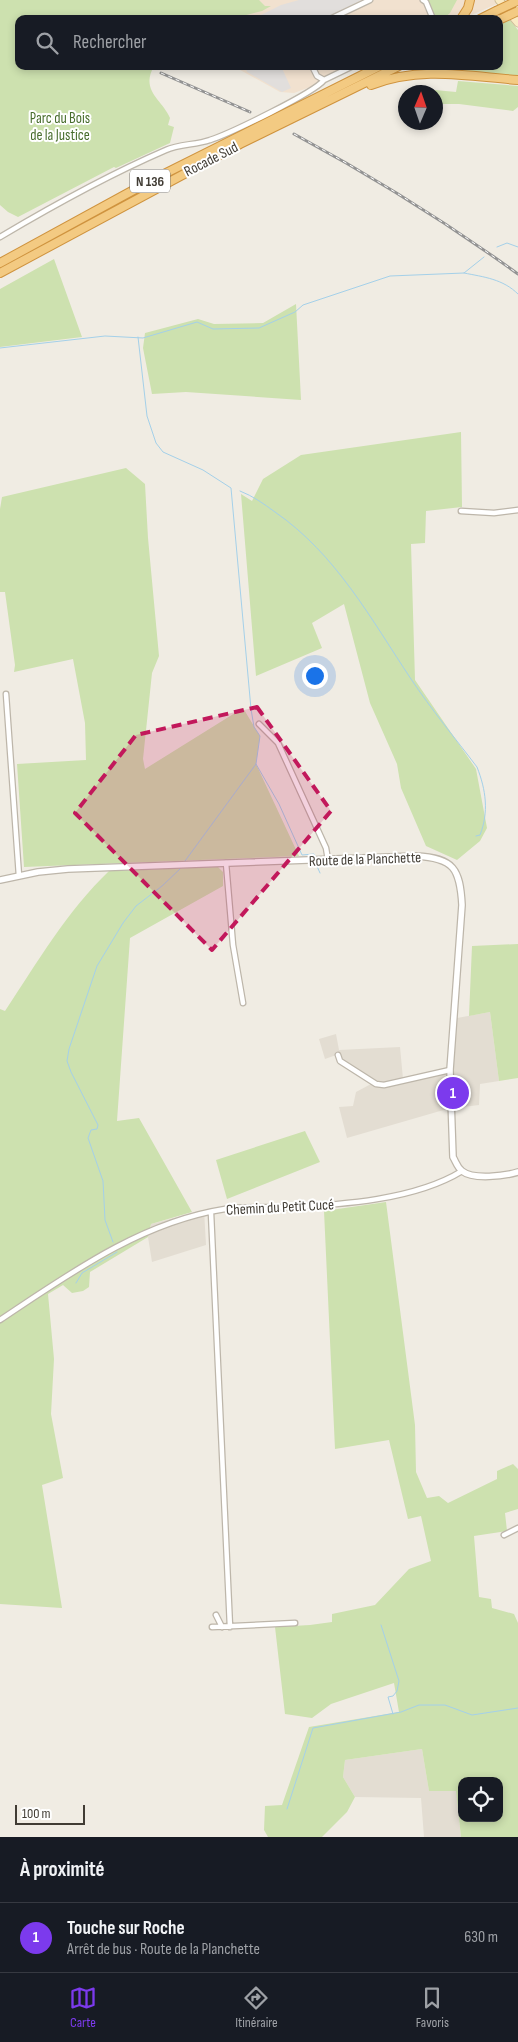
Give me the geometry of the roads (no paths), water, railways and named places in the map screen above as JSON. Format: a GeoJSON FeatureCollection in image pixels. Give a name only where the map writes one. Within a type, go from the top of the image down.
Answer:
{"type":"FeatureCollection","features":[{"type":"Feature","properties":{"kind":"highway"},"geometry":{"type":"LineString","coordinates":[[464,15],[470,0]]}},
{"type":"Feature","properties":{"kind":"highway"},"geometry":{"type":"LineString","coordinates":[[488,15],[518,1]]}},
{"type":"Feature","properties":{"kind":"highway"},"geometry":{"type":"LineString","coordinates":[[503,18],[518,11]]}},
{"type":"Feature","properties":{"kind":"highway","name":"Rocade Sud"},"geometry":{"type":"LineString","coordinates":[[0,263],[152,180],[372,70]]}},
{"type":"Feature","properties":{"kind":"highway","name":"Rocade Sud"},"geometry":{"type":"LineString","coordinates":[[0,273],[166,183],[391,70]]}},
{"type":"Feature","properties":{"kind":"highway"},"geometry":{"type":"LineString","coordinates":[[345,92],[358,91],[393,77],[414,73],[518,80]]}},
{"type":"Feature","properties":{"kind":"main road"},"geometry":{"type":"LineString","coordinates":[[499,0],[518,23]]}},
{"type":"Feature","properties":{"kind":"street"},"geometry":{"type":"LineString","coordinates":[[338,15],[370,0]]}},
{"type":"Feature","properties":{"kind":"street"},"geometry":{"type":"LineString","coordinates":[[423,0],[432,15]]}},
{"type":"Feature","properties":{"kind":"street"},"geometry":{"type":"LineString","coordinates":[[314,70],[317,76],[324,80]]}},
{"type":"Feature","properties":{"kind":"street"},"geometry":{"type":"LineString","coordinates":[[0,237],[56,204],[120,172],[174,146],[198,144],[217,138],[290,102],[316,87],[324,80],[345,70]]}},
{"type":"Feature","properties":{"kind":"street"},"geometry":{"type":"LineString","coordinates":[[460,511],[494,513],[518,510]]}},
{"type":"Feature","properties":{"kind":"street"},"geometry":{"type":"LineString","coordinates":[[6,694],[19,876]]}},
{"type":"Feature","properties":{"kind":"street"},"geometry":{"type":"LineString","coordinates":[[259,724],[278,743],[326,848],[328,860]]}},
{"type":"Feature","properties":{"kind":"street","name":"Route de la Planchette"},"geometry":{"type":"LineString","coordinates":[[0,880],[68,869],[416,856],[432,857],[447,863],[459,878],[461,923],[450,1070],[452,1149],[457,1166],[462,1171]]}},
{"type":"Feature","properties":{"kind":"street"},"geometry":{"type":"LineString","coordinates":[[226,863],[233,945],[244,1003]]}},
{"type":"Feature","properties":{"kind":"street"},"geometry":{"type":"LineString","coordinates":[[338,1055],[340,1061],[376,1084],[384,1085],[450,1070]]}},
{"type":"Feature","properties":{"kind":"street"},"geometry":{"type":"LineString","coordinates":[[462,1171],[484,1176],[508,1175],[518,1172]]}},
{"type":"Feature","properties":{"kind":"street","name":"Chemin du Petit Cucé"},"geometry":{"type":"LineString","coordinates":[[0,1320],[48,1288],[131,1238],[165,1225],[226,1209],[327,1206],[400,1195],[419,1190],[462,1171]]}},
{"type":"Feature","properties":{"kind":"street"},"geometry":{"type":"LineString","coordinates":[[211,1213],[230,1627]]}},
{"type":"Feature","properties":{"kind":"street"},"geometry":{"type":"LineString","coordinates":[[504,1535],[518,1528]]}},
{"type":"Feature","properties":{"kind":"street"},"geometry":{"type":"LineString","coordinates":[[216,1615],[222,1627]]}},
{"type":"Feature","properties":{"kind":"street"},"geometry":{"type":"LineString","coordinates":[[212,1627],[295,1623]]}},
{"type":"Feature","properties":{"kind":"waterway"},"geometry":{"type":"LineString","coordinates":[[497,247],[507,243],[518,247]]}},
{"type":"Feature","properties":{"kind":"waterway"},"geometry":{"type":"LineString","coordinates":[[0,348],[105,336],[143,338],[197,322],[213,329],[259,328],[295,312],[303,305],[390,276],[464,273],[484,257]]}},
{"type":"Feature","properties":{"kind":"waterway"},"geometry":{"type":"LineString","coordinates":[[464,273],[500,282],[518,294]]}},
{"type":"Feature","properties":{"kind":"waterway"},"geometry":{"type":"LineString","coordinates":[[138,337],[147,416],[156,443],[163,452],[203,470],[231,488],[251,709],[254,727],[260,736],[256,764],[185,861]]}},
{"type":"Feature","properties":{"kind":"waterway"},"geometry":{"type":"LineString","coordinates":[[240,491],[263,503],[297,529],[334,567],[419,690],[477,767],[483,784],[485,818],[480,835],[476,836]]}},
{"type":"Feature","properties":{"kind":"waterway"},"geometry":{"type":"LineString","coordinates":[[256,764],[279,804],[302,855],[314,854],[315,856]]}},
{"type":"Feature","properties":{"kind":"waterway"},"geometry":{"type":"LineString","coordinates":[[316,864],[320,873]]}},
{"type":"Feature","properties":{"kind":"waterway"},"geometry":{"type":"LineString","coordinates":[[113,1242],[105,1220],[103,1181],[88,1138],[91,1130],[97,1129],[98,1125],[71,1072],[67,1061],[69,1049],[97,966],[123,923],[136,906],[180,869]]}},
{"type":"Feature","properties":{"kind":"waterway"},"geometry":{"type":"LineString","coordinates":[[76,1283],[82,1273],[117,1252]]}},
{"type":"Feature","properties":{"kind":"waterway"},"geometry":{"type":"LineString","coordinates":[[381,1625],[399,1681],[397,1691],[393,1696],[388,1697],[393,1714]]}},
{"type":"Feature","properties":{"kind":"waterway"},"geometry":{"type":"LineString","coordinates":[[287,1809],[313,1728],[401,1712],[419,1705],[445,1705],[472,1715],[518,1708]]}},
{"type":"Feature","properties":{"kind":"railway"},"geometry":{"type":"LineString","coordinates":[[161,73],[250,112]]}},
{"type":"Feature","properties":{"kind":"railway"},"geometry":{"type":"LineString","coordinates":[[294,134],[408,200],[518,274]]}},
{"type":"Feature","properties":{"kind":"place","name":"Touche sur Roche"},"geometry":{"type":"Point","coordinates":[453,1093]}},
{"type":"Feature","properties":{"kind":"park label","name":"Parc du Bois de la Justice"},"geometry":{"type":"Point","coordinates":[60,126]}}]}
